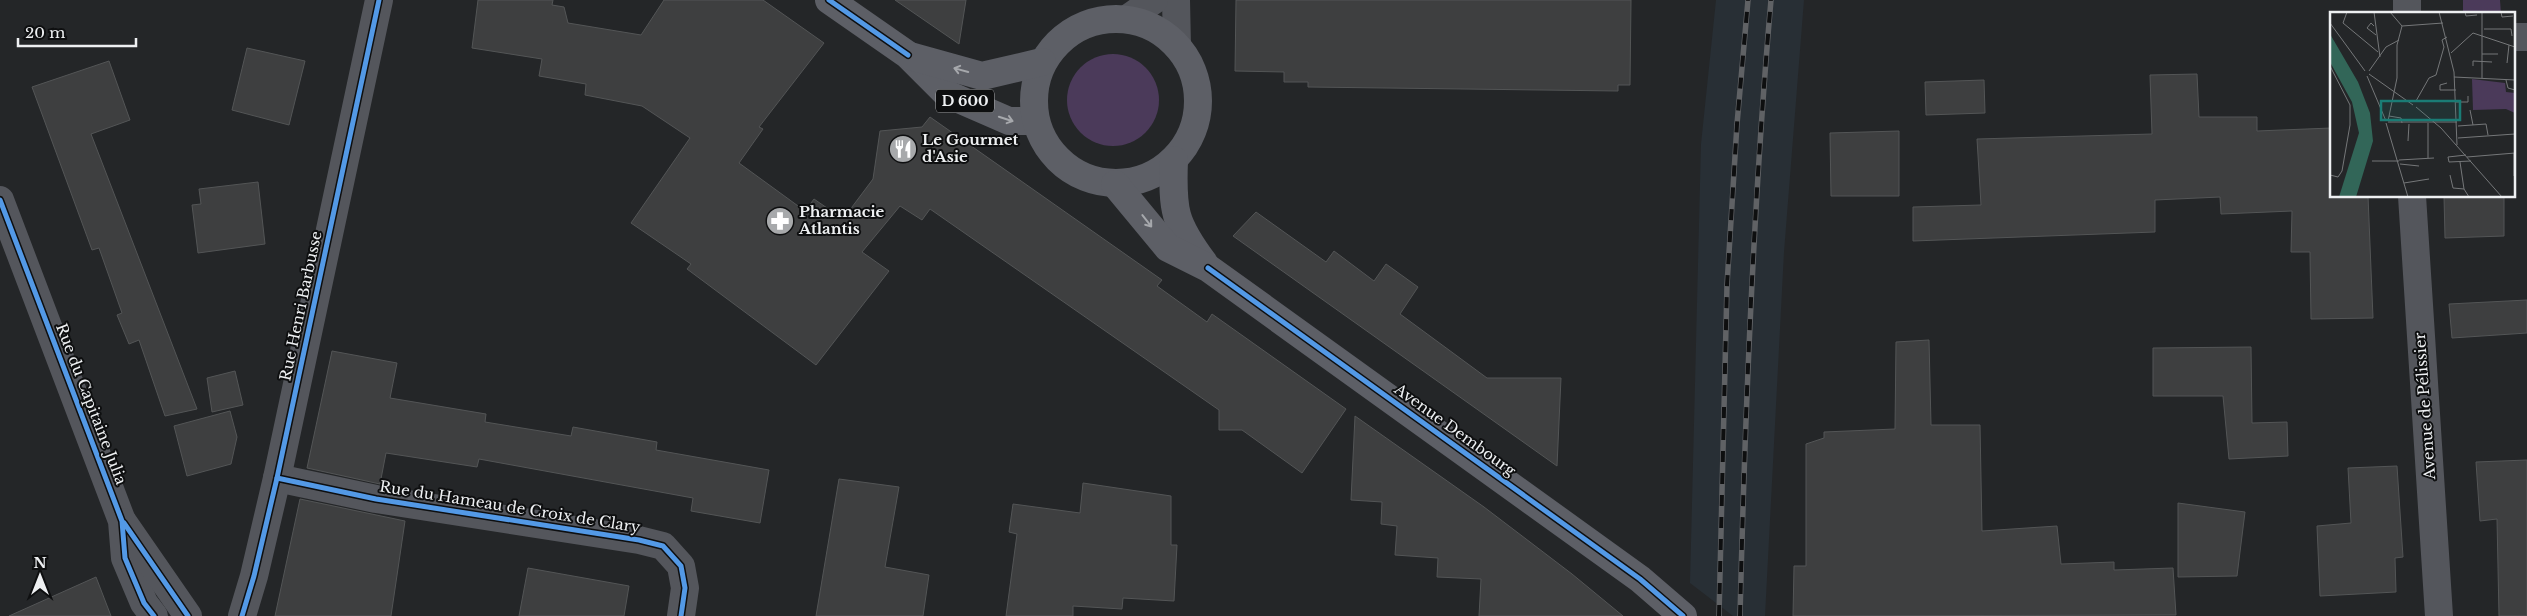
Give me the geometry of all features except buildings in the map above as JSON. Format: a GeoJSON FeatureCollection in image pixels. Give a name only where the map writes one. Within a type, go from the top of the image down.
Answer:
{"type":"FeatureCollection","features":[{"type":"Feature","properties":{"kind":"main road","name":"D 600"},"geometry":{"type":"LineString","coordinates":[[829,0],[908,56],[947,94],[1009,122],[1035,121]]}},
{"type":"Feature","properties":{"kind":"main road"},"geometry":{"type":"LineString","coordinates":[[1127,19],[1156,29],[1177,46],[1194,74],[1198,103],[1192,133],[1174,160],[1147,178],[1116,184],[1076,174],[1050,152],[1035,121],[1033,89],[1042,62],[1059,40],[1087,24],[1127,19]]}},
{"type":"Feature","properties":{"kind":"main road","name":"D 600"},"geometry":{"type":"LineString","coordinates":[[908,56],[982,76],[1042,62]]}},
{"type":"Feature","properties":{"kind":"main road","name":"Avenue Dembourg"},"geometry":{"type":"LineString","coordinates":[[1174,160],[1173,194],[1176,218],[1184,236],[1208,268]]}},
{"type":"Feature","properties":{"kind":"main road","name":"Avenue Dembourg"},"geometry":{"type":"LineString","coordinates":[[1116,184],[1168,248],[1208,268],[1640,579],[1684,616]]}},
{"type":"Feature","properties":{"kind":"street","name":"Rue Henri Barbusse"},"geometry":{"type":"LineString","coordinates":[[242,616],[254,576],[277,478],[379,0]]}},
{"type":"Feature","properties":{"kind":"street"},"geometry":{"type":"LineString","coordinates":[[1127,19],[1154,0]]}},
{"type":"Feature","properties":{"kind":"street"},"geometry":{"type":"LineString","coordinates":[[1176,0],[1177,46]]}},
{"type":"Feature","properties":{"kind":"street"},"geometry":{"type":"LineString","coordinates":[[2514,37],[2527,37]]}},
{"type":"Feature","properties":{"kind":"street","name":"Avenue de Pélissier"},"geometry":{"type":"LineString","coordinates":[[2412,198],[2439,616]]}},
{"type":"Feature","properties":{"kind":"street","name":"Rue du Capitaine Julia"},"geometry":{"type":"LineString","coordinates":[[0,200],[122,521],[125,558],[144,603],[154,616]]}},
{"type":"Feature","properties":{"kind":"street","name":"Rue du Hameau de Croix de Clary"},"geometry":{"type":"LineString","coordinates":[[277,478],[376,499],[639,540],[663,546],[681,566],[686,588],[682,616]]}},
{"type":"Feature","properties":{"kind":"street"},"geometry":{"type":"LineString","coordinates":[[122,521],[188,616]]}},
{"type":"Feature","properties":{"kind":"shaded area"},"geometry":{"type":"Polygon","coordinates":[[[1716,0],[1804,0],[1784,252],[1765,616],[1733,616],[1690,583],[1701,144],[1716,0]]]}},
{"type":"Feature","properties":{"kind":"shaded area"},"geometry":{"type":"Polygon","coordinates":[[[2463,0],[2500,0],[2501,12],[2463,12],[2463,0]]]}},
{"type":"Feature","properties":{"kind":"shaded area"},"geometry":{"type":"Polygon","coordinates":[[[1113,54],[1131,57],[1146,67],[1156,82],[1159,100],[1156,118],[1146,133],[1131,143],[1113,146],[1095,143],[1080,133],[1070,118],[1067,100],[1070,82],[1080,67],[1095,57],[1113,54]]]}},
{"type":"Feature","properties":{"kind":"railway"},"geometry":{"type":"LineString","coordinates":[[1719,616],[1727,285],[1737,124],[1748,0]]}},
{"type":"Feature","properties":{"kind":"railway"},"geometry":{"type":"LineString","coordinates":[[1740,616],[1751,308],[1759,154],[1771,0]]}},
{"type":"Feature","properties":{"kind":"cycle path"},"geometry":{"type":"LineString","coordinates":[[242,616],[254,576],[277,478],[379,0]]}},
{"type":"Feature","properties":{"kind":"cycle path"},"geometry":{"type":"LineString","coordinates":[[829,0],[908,55]]}},
{"type":"Feature","properties":{"kind":"cycle path"},"geometry":{"type":"LineString","coordinates":[[0,200],[122,521],[125,558],[144,603],[154,616]]}},
{"type":"Feature","properties":{"kind":"cycle path"},"geometry":{"type":"LineString","coordinates":[[1208,268],[1640,579],[1683,616]]}},
{"type":"Feature","properties":{"kind":"cycle path"},"geometry":{"type":"LineString","coordinates":[[277,478],[376,499],[639,540],[663,546],[681,566],[685,588],[681,616]]}},
{"type":"Feature","properties":{"kind":"cycle path"},"geometry":{"type":"LineString","coordinates":[[124,523],[188,616]]}},
{"type":"Feature","properties":{"kind":"place","name":"Le Gourmet d'Asie"},"geometry":{"type":"Point","coordinates":[903,149]}},
{"type":"Feature","properties":{"kind":"place","name":"Pharmacie Atlantis"},"geometry":{"type":"Point","coordinates":[780,221]}}]}
